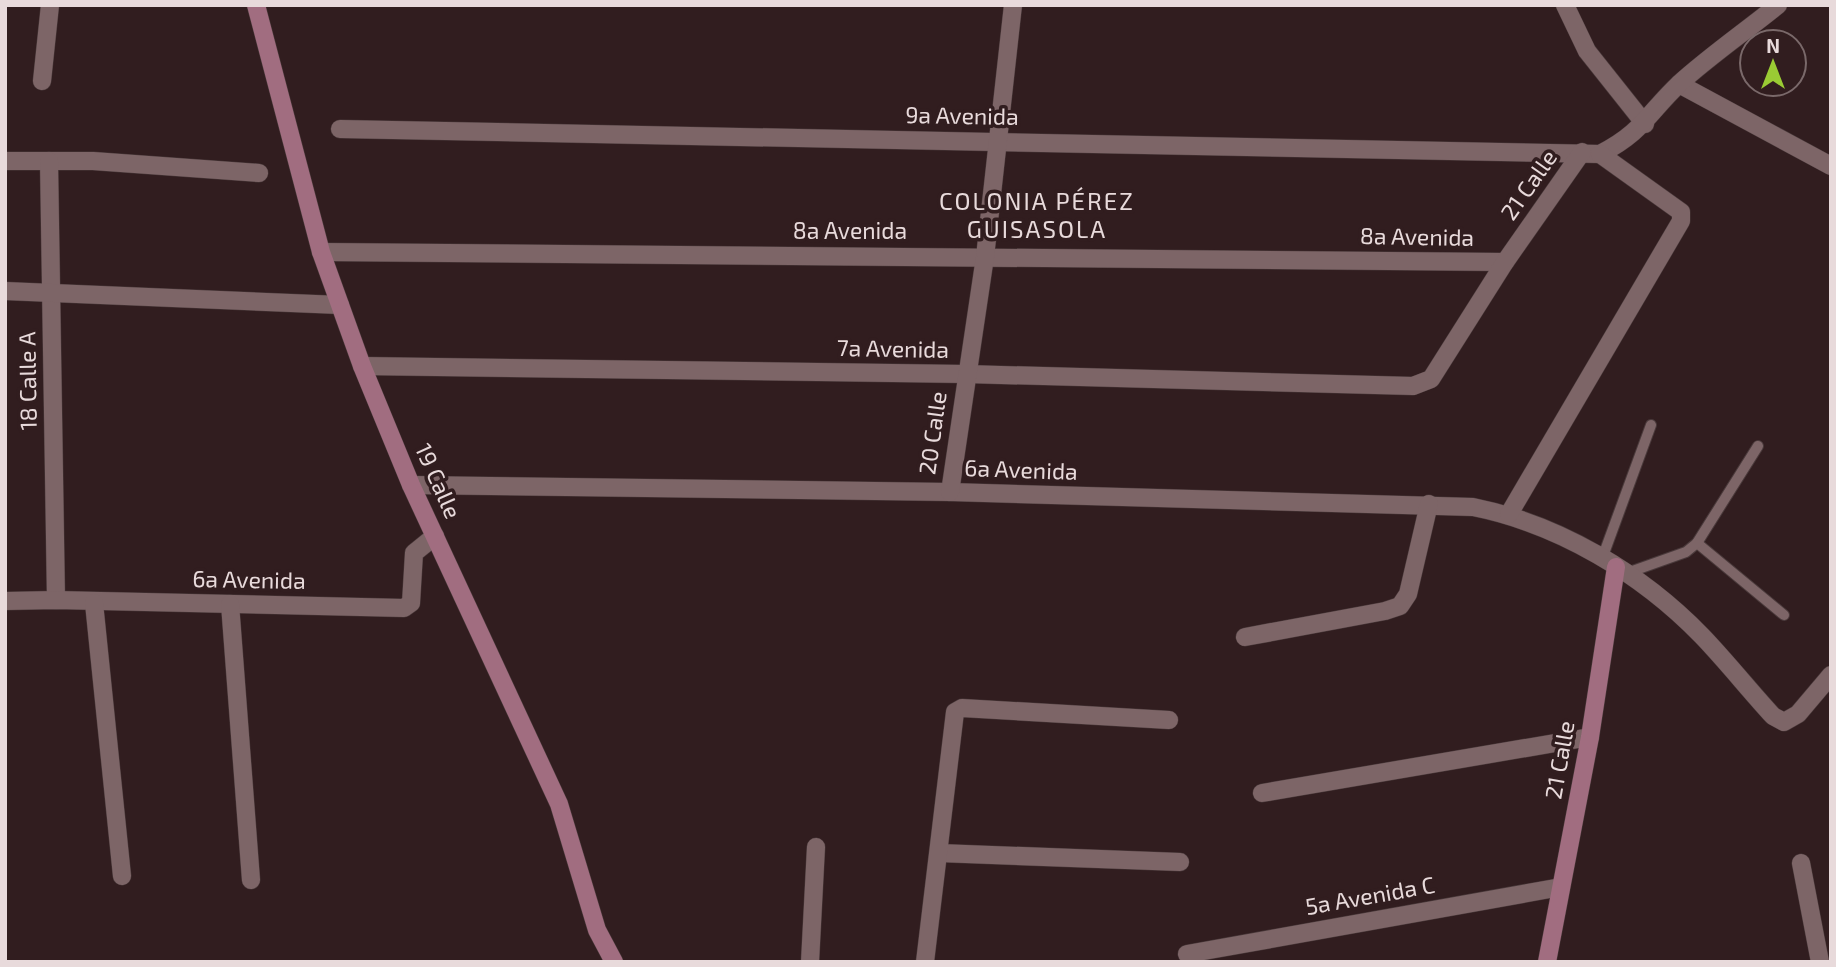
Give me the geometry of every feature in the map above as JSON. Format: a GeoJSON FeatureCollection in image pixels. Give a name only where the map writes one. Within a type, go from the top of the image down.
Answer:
{"type":"FeatureCollection","features":[{"type":"Feature","properties":{"kind":"street"},"geometry":{"type":"LineString","coordinates":[[42,81],[50,5]]}},
{"type":"Feature","properties":{"kind":"street","name":"19 Calle"},"geometry":{"type":"LineString","coordinates":[[256,5],[321,252],[362,366],[411,485],[559,804],[597,930],[614,962]]}},
{"type":"Feature","properties":{"kind":"street","name":"20 Calle"},"geometry":{"type":"LineString","coordinates":[[950,492],[985,257],[1013,5]]}},
{"type":"Feature","properties":{"kind":"street"},"geometry":{"type":"LineString","coordinates":[[1565,5],[1587,51],[1645,124]]}},
{"type":"Feature","properties":{"kind":"street","name":"21 Calle"},"geometry":{"type":"LineString","coordinates":[[1423,384],[1431,379],[1505,262],[1591,153],[1624,142],[1645,124],[1679,84],[1778,5]]}},
{"type":"Feature","properties":{"kind":"street"},"geometry":{"type":"LineString","coordinates":[[1679,84],[1831,166]]}},
{"type":"Feature","properties":{"kind":"street","name":"9a Avenida"},"geometry":{"type":"LineString","coordinates":[[340,129],[1591,153]]}},
{"type":"Feature","properties":{"kind":"street"},"geometry":{"type":"LineString","coordinates":[[1510,514],[1682,216],[1591,153]]}},
{"type":"Feature","properties":{"kind":"street"},"geometry":{"type":"LineString","coordinates":[[5,161],[259,173]]}},
{"type":"Feature","properties":{"kind":"street","name":"18 Calle A"},"geometry":{"type":"LineString","coordinates":[[49,161],[56,600]]}},
{"type":"Feature","properties":{"kind":"street","name":"8a Avenida"},"geometry":{"type":"LineString","coordinates":[[321,252],[1505,262]]}},
{"type":"Feature","properties":{"kind":"street"},"geometry":{"type":"LineString","coordinates":[[5,291],[51,295],[340,304]]}},
{"type":"Feature","properties":{"kind":"street","name":"7a Avenida"},"geometry":{"type":"LineString","coordinates":[[362,366],[966,374],[1423,384]]}},
{"type":"Feature","properties":{"kind":"street","name":"6a Avenida"},"geometry":{"type":"LineString","coordinates":[[411,485],[950,492],[1429,504],[1510,514],[1616,565],[1701,635],[1773,716],[1784,722],[1798,714],[1831,675]]}},
{"type":"Feature","properties":{"kind":"street"},"geometry":{"type":"LineString","coordinates":[[1245,637],[1400,606],[1408,594],[1429,504]]}},
{"type":"Feature","properties":{"kind":"street","name":"6a Avenida"},"geometry":{"type":"LineString","coordinates":[[5,601],[404,608],[411,603],[414,553],[435,536]]}},
{"type":"Feature","properties":{"kind":"street","name":"21 Calle"},"geometry":{"type":"LineString","coordinates":[[1547,962],[1590,737],[1616,565]]}},
{"type":"Feature","properties":{"kind":"street"},"geometry":{"type":"LineString","coordinates":[[94,603],[122,876]]}},
{"type":"Feature","properties":{"kind":"street"},"geometry":{"type":"LineString","coordinates":[[230,604],[251,880]]}},
{"type":"Feature","properties":{"kind":"street"},"geometry":{"type":"LineString","coordinates":[[925,962],[955,712],[962,708],[1169,720]]}},
{"type":"Feature","properties":{"kind":"street"},"geometry":{"type":"LineString","coordinates":[[1262,793],[1590,737]]}},
{"type":"Feature","properties":{"kind":"street"},"geometry":{"type":"LineString","coordinates":[[810,962],[816,847]]}},
{"type":"Feature","properties":{"kind":"street"},"geometry":{"type":"LineString","coordinates":[[939,853],[1180,862]]}},
{"type":"Feature","properties":{"kind":"street"},"geometry":{"type":"LineString","coordinates":[[1801,863],[1820,962]]}},
{"type":"Feature","properties":{"kind":"street","name":"5a Avenida C"},"geometry":{"type":"LineString","coordinates":[[1187,954],[1562,887]]}},
{"type":"Feature","properties":{"kind":"lane"},"geometry":{"type":"LineString","coordinates":[[1651,425],[1616,565],[1686,552],[1697,543],[1758,446]]}},
{"type":"Feature","properties":{"kind":"lane"},"geometry":{"type":"LineString","coordinates":[[1697,543],[1784,615]]}},
{"type":"Feature","properties":{"kind":"district","name":"COLONIA PÉREZ GUISASOLA"},"geometry":{"type":"Point","coordinates":[1037,216]}}]}
